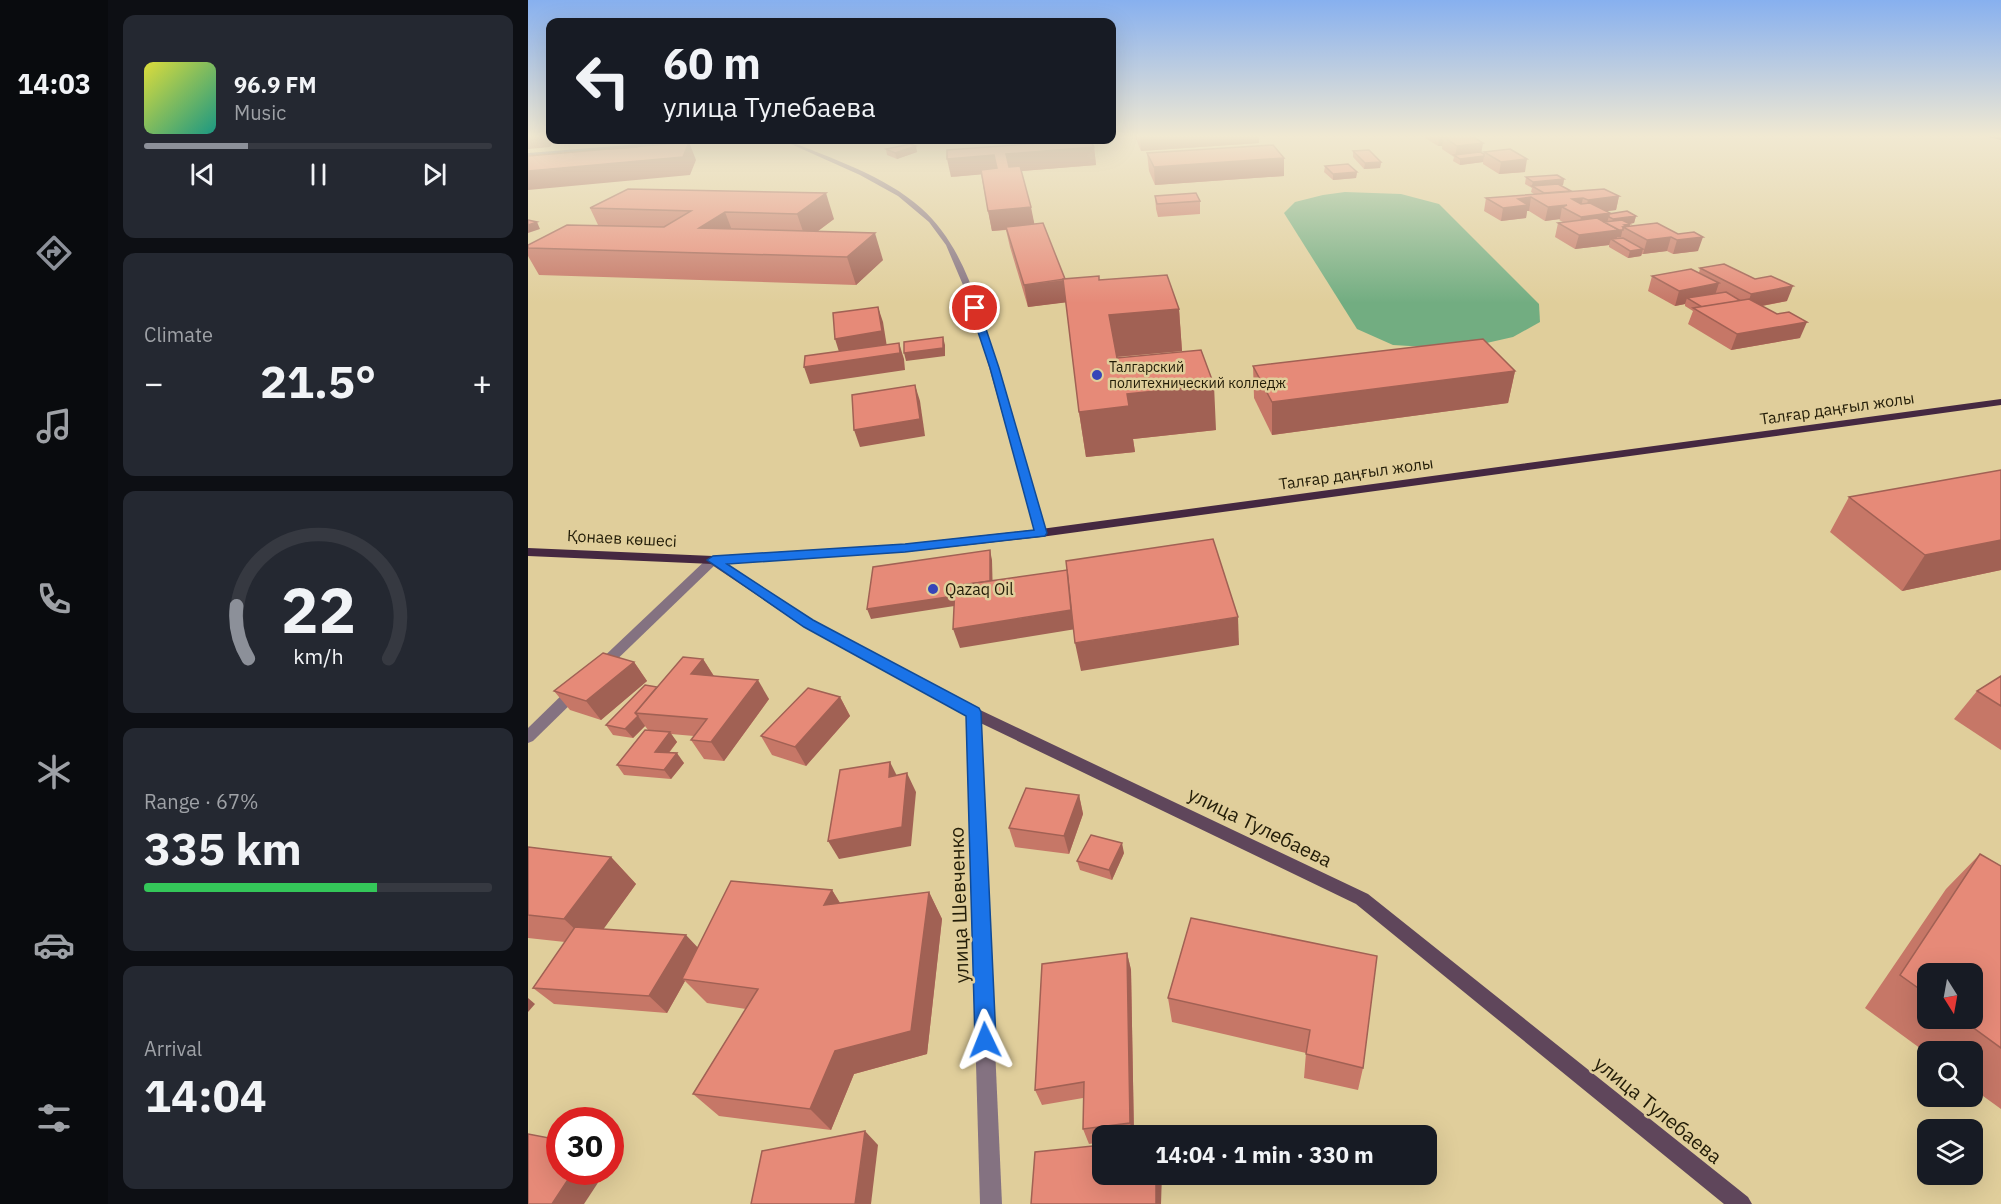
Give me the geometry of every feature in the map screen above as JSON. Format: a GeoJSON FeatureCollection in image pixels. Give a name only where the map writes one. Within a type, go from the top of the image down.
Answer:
{"type":"FeatureCollection","features":[{"type":"Feature","properties":{"kind":"main road","name":"Талғар даңғыл жолы"},"geometry":{"type":"LineString","coordinates":[[713,560],[905,548],[1041,533],[2001,402]]}},
{"type":"Feature","properties":{"kind":"main road","name":"Қонаев көшесі"},"geometry":{"type":"LineString","coordinates":[[528,552],[713,560]]}},
{"type":"Feature","properties":{"kind":"street"},"geometry":{"type":"LineString","coordinates":[[891,191],[930,220],[950,245],[962,268],[995,368],[1041,533]]}},
{"type":"Feature","properties":{"kind":"street"},"geometry":{"type":"LineString","coordinates":[[528,737],[713,560]]}},
{"type":"Feature","properties":{"kind":"street","name":"улица Тулебаева"},"geometry":{"type":"LineString","coordinates":[[713,560],[808,624],[973,712],[1362,899],[1742,1204]]}},
{"type":"Feature","properties":{"kind":"street","name":"улица Шевченко"},"geometry":{"type":"LineString","coordinates":[[973,712],[991,1204]]}},
{"type":"Feature","properties":{"kind":"green space"},"geometry":{"type":"Polygon","coordinates":[[[1345,192],[1401,194],[1439,204],[1539,304],[1540,322],[1513,337],[1460,349],[1393,345],[1357,329],[1284,213],[1295,202],[1345,192]]]}},
{"type":"Feature","properties":{"kind":"building"},"geometry":{"type":"Polygon","coordinates":[[[624,191],[826,193],[797,214],[725,212],[699,228],[875,233],[847,257],[528,248],[528,245],[567,225],[664,227],[691,211],[590,208],[624,191]]]}},
{"type":"Feature","properties":{"kind":"building"},"geometry":{"type":"Polygon","coordinates":[[[985,191],[1027,191],[1031,207],[988,211],[985,191]]]}},
{"type":"Feature","properties":{"kind":"building"},"geometry":{"type":"Polygon","coordinates":[[[1541,191],[1568,191],[1544,193],[1541,191]]]}},
{"type":"Feature","properties":{"kind":"building"},"geometry":{"type":"Polygon","coordinates":[[[1575,191],[1609,191],[1619,196],[1588,200],[1572,199],[1581,204],[1590,203],[1610,213],[1581,217],[1562,207],[1567,205],[1548,207],[1531,197],[1518,199],[1528,205],[1503,208],[1486,198],[1575,191]]]}},
{"type":"Feature","properties":{"kind":"building"},"geometry":{"type":"Polygon","coordinates":[[[1196,193],[1200,201],[1157,204],[1155,196],[1196,193]]]}},
{"type":"Feature","properties":{"kind":"building"},"geometry":{"type":"Polygon","coordinates":[[[1627,211],[1636,216],[1613,219],[1609,217],[1609,214],[1627,211]]]}},
{"type":"Feature","properties":{"kind":"building"},"geometry":{"type":"Polygon","coordinates":[[[1597,218],[1619,230],[1579,235],[1558,223],[1597,218]]]}},
{"type":"Feature","properties":{"kind":"building"},"geometry":{"type":"Polygon","coordinates":[[[1622,220],[1630,224],[1624,225],[1627,227],[1623,227],[1623,230],[1604,222],[1622,220]]]}},
{"type":"Feature","properties":{"kind":"building"},"geometry":{"type":"Polygon","coordinates":[[[1043,223],[1065,279],[1024,285],[1006,227],[1043,223]]]}},
{"type":"Feature","properties":{"kind":"building"},"geometry":{"type":"Polygon","coordinates":[[[1657,223],[1678,234],[1694,232],[1703,237],[1647,240],[1623,227],[1657,223]]]}},
{"type":"Feature","properties":{"kind":"building"},"geometry":{"type":"Polygon","coordinates":[[[1623,238],[1643,249],[1630,251],[1611,239],[1623,238]]]}},
{"type":"Feature","properties":{"kind":"building"},"geometry":{"type":"Polygon","coordinates":[[[1724,264],[1755,279],[1771,276],[1793,286],[1751,294],[1700,268],[1724,264]]]}},
{"type":"Feature","properties":{"kind":"building"},"geometry":{"type":"Polygon","coordinates":[[[1691,269],[1719,283],[1679,291],[1652,276],[1691,269]]]}},
{"type":"Feature","properties":{"kind":"building"},"geometry":{"type":"Polygon","coordinates":[[[1167,275],[1179,309],[1109,315],[1117,358],[1201,350],[1214,385],[1127,394],[1129,406],[1079,412],[1063,279],[1099,276],[1099,280],[1167,275]]]}},
{"type":"Feature","properties":{"kind":"building"},"geometry":{"type":"Polygon","coordinates":[[[1726,292],[1741,301],[1702,307],[1687,298],[1726,292]]]}},
{"type":"Feature","properties":{"kind":"building"},"geometry":{"type":"Polygon","coordinates":[[[1749,299],[1777,314],[1789,312],[1807,322],[1737,334],[1693,308],[1749,299]]]}},
{"type":"Feature","properties":{"kind":"building"},"geometry":{"type":"Polygon","coordinates":[[[878,307],[882,331],[835,339],[833,313],[878,307]]]}},
{"type":"Feature","properties":{"kind":"building"},"geometry":{"type":"Polygon","coordinates":[[[943,337],[943,348],[904,353],[904,342],[943,337]]]}},
{"type":"Feature","properties":{"kind":"building"},"geometry":{"type":"Polygon","coordinates":[[[1483,339],[1515,371],[1272,402],[1253,366],[1483,339]]]}},
{"type":"Feature","properties":{"kind":"building"},"geometry":{"type":"Polygon","coordinates":[[[899,343],[900,353],[804,367],[805,356],[899,343]]]}},
{"type":"Feature","properties":{"kind":"building"},"geometry":{"type":"Polygon","coordinates":[[[915,385],[920,419],[854,430],[852,395],[915,385]]]}},
{"type":"Feature","properties":{"kind":"building"},"geometry":{"type":"Polygon","coordinates":[[[2001,470],[2001,540],[1925,555],[1849,497],[2001,470]]]}},
{"type":"Feature","properties":{"kind":"building"},"geometry":{"type":"Polygon","coordinates":[[[1213,539],[1238,617],[1075,643],[1066,561],[1213,539]]]}},
{"type":"Feature","properties":{"kind":"building"},"geometry":{"type":"Polygon","coordinates":[[[990,550],[990,581],[955,586],[954,596],[867,609],[873,567],[990,550]]]}},
{"type":"Feature","properties":{"kind":"building"},"geometry":{"type":"Polygon","coordinates":[[[1067,570],[1071,610],[953,629],[955,586],[1067,570]]]}},
{"type":"Feature","properties":{"kind":"building"},"geometry":{"type":"Polygon","coordinates":[[[603,653],[634,662],[586,701],[554,691],[603,653]]]}},
{"type":"Feature","properties":{"kind":"building"},"geometry":{"type":"Polygon","coordinates":[[[683,657],[703,659],[691,674],[758,680],[711,742],[691,740],[707,719],[635,713],[683,657]]]}},
{"type":"Feature","properties":{"kind":"building"},"geometry":{"type":"Polygon","coordinates":[[[2001,676],[2001,706],[1977,691],[2001,676]]]}},
{"type":"Feature","properties":{"kind":"building"},"geometry":{"type":"Polygon","coordinates":[[[645,685],[657,687],[635,713],[638,716],[625,729],[606,725],[645,685]]]}},
{"type":"Feature","properties":{"kind":"building"},"geometry":{"type":"Polygon","coordinates":[[[808,688],[840,697],[795,747],[761,736],[808,688]]]}},
{"type":"Feature","properties":{"kind":"building"},"geometry":{"type":"Polygon","coordinates":[[[645,730],[670,732],[655,752],[677,753],[664,770],[617,765],[645,730]]]}},
{"type":"Feature","properties":{"kind":"building"},"geometry":{"type":"Polygon","coordinates":[[[890,762],[889,777],[907,773],[902,827],[828,841],[840,770],[890,762]]]}},
{"type":"Feature","properties":{"kind":"building"},"geometry":{"type":"Polygon","coordinates":[[[1026,788],[1079,795],[1064,836],[1009,828],[1026,788]]]}},
{"type":"Feature","properties":{"kind":"building"},"geometry":{"type":"Polygon","coordinates":[[[1091,835],[1122,843],[1109,870],[1077,861],[1091,835]]]}},
{"type":"Feature","properties":{"kind":"building"},"geometry":{"type":"Polygon","coordinates":[[[528,847],[611,857],[564,919],[528,915],[528,847]]]}},
{"type":"Feature","properties":{"kind":"building"},"geometry":{"type":"Polygon","coordinates":[[[1980,854],[2001,866],[2001,1048],[1975,1029],[1983,1029],[1983,963],[1917,963],[1917,987],[1900,975],[1980,854]]]}},
{"type":"Feature","properties":{"kind":"building"},"geometry":{"type":"Polygon","coordinates":[[[731,881],[832,890],[824,905],[929,892],[911,1031],[835,1051],[810,1109],[693,1094],[758,989],[682,979],[731,881]]]}},
{"type":"Feature","properties":{"kind":"building"},"geometry":{"type":"Polygon","coordinates":[[[1191,918],[1377,956],[1363,1068],[1306,1054],[1310,1030],[1168,998],[1191,918]]]}},
{"type":"Feature","properties":{"kind":"building"},"geometry":{"type":"Polygon","coordinates":[[[575,927],[686,935],[649,996],[533,988],[575,927]]]}},
{"type":"Feature","properties":{"kind":"building"},"geometry":{"type":"Polygon","coordinates":[[[1127,953],[1130,1123],[1092,1125],[1092,1128],[1083,1129],[1084,1082],[1035,1090],[1042,964],[1127,953]]]}},
{"type":"Feature","properties":{"kind":"building"},"geometry":{"type":"Polygon","coordinates":[[[865,1131],[855,1204],[751,1204],[762,1151],[865,1131]]]}},
{"type":"Feature","properties":{"kind":"building"},"geometry":{"type":"Polygon","coordinates":[[[528,1134],[546,1137],[546,1185],[564,1185],[552,1204],[528,1204],[528,1134]]]}},
{"type":"Feature","properties":{"kind":"building"},"geometry":{"type":"Polygon","coordinates":[[[1092,1146],[1092,1185],[1156,1185],[1156,1204],[1031,1204],[1035,1152],[1092,1146]]]}},
{"type":"Feature","properties":{"kind":"place","name":"Талгарский политехнический колледж"},"geometry":{"type":"Point","coordinates":[1097,375]}},
{"type":"Feature","properties":{"kind":"place","name":"Qazaq Oil"},"geometry":{"type":"Point","coordinates":[933,589]}},
{"type":"Feature","properties":{"kind":"route"},"geometry":{"type":"LineString","coordinates":[[975,308],[995,368],[1041,533],[905,548],[713,560],[808,624],[973,712],[985,1040]]}}]}
